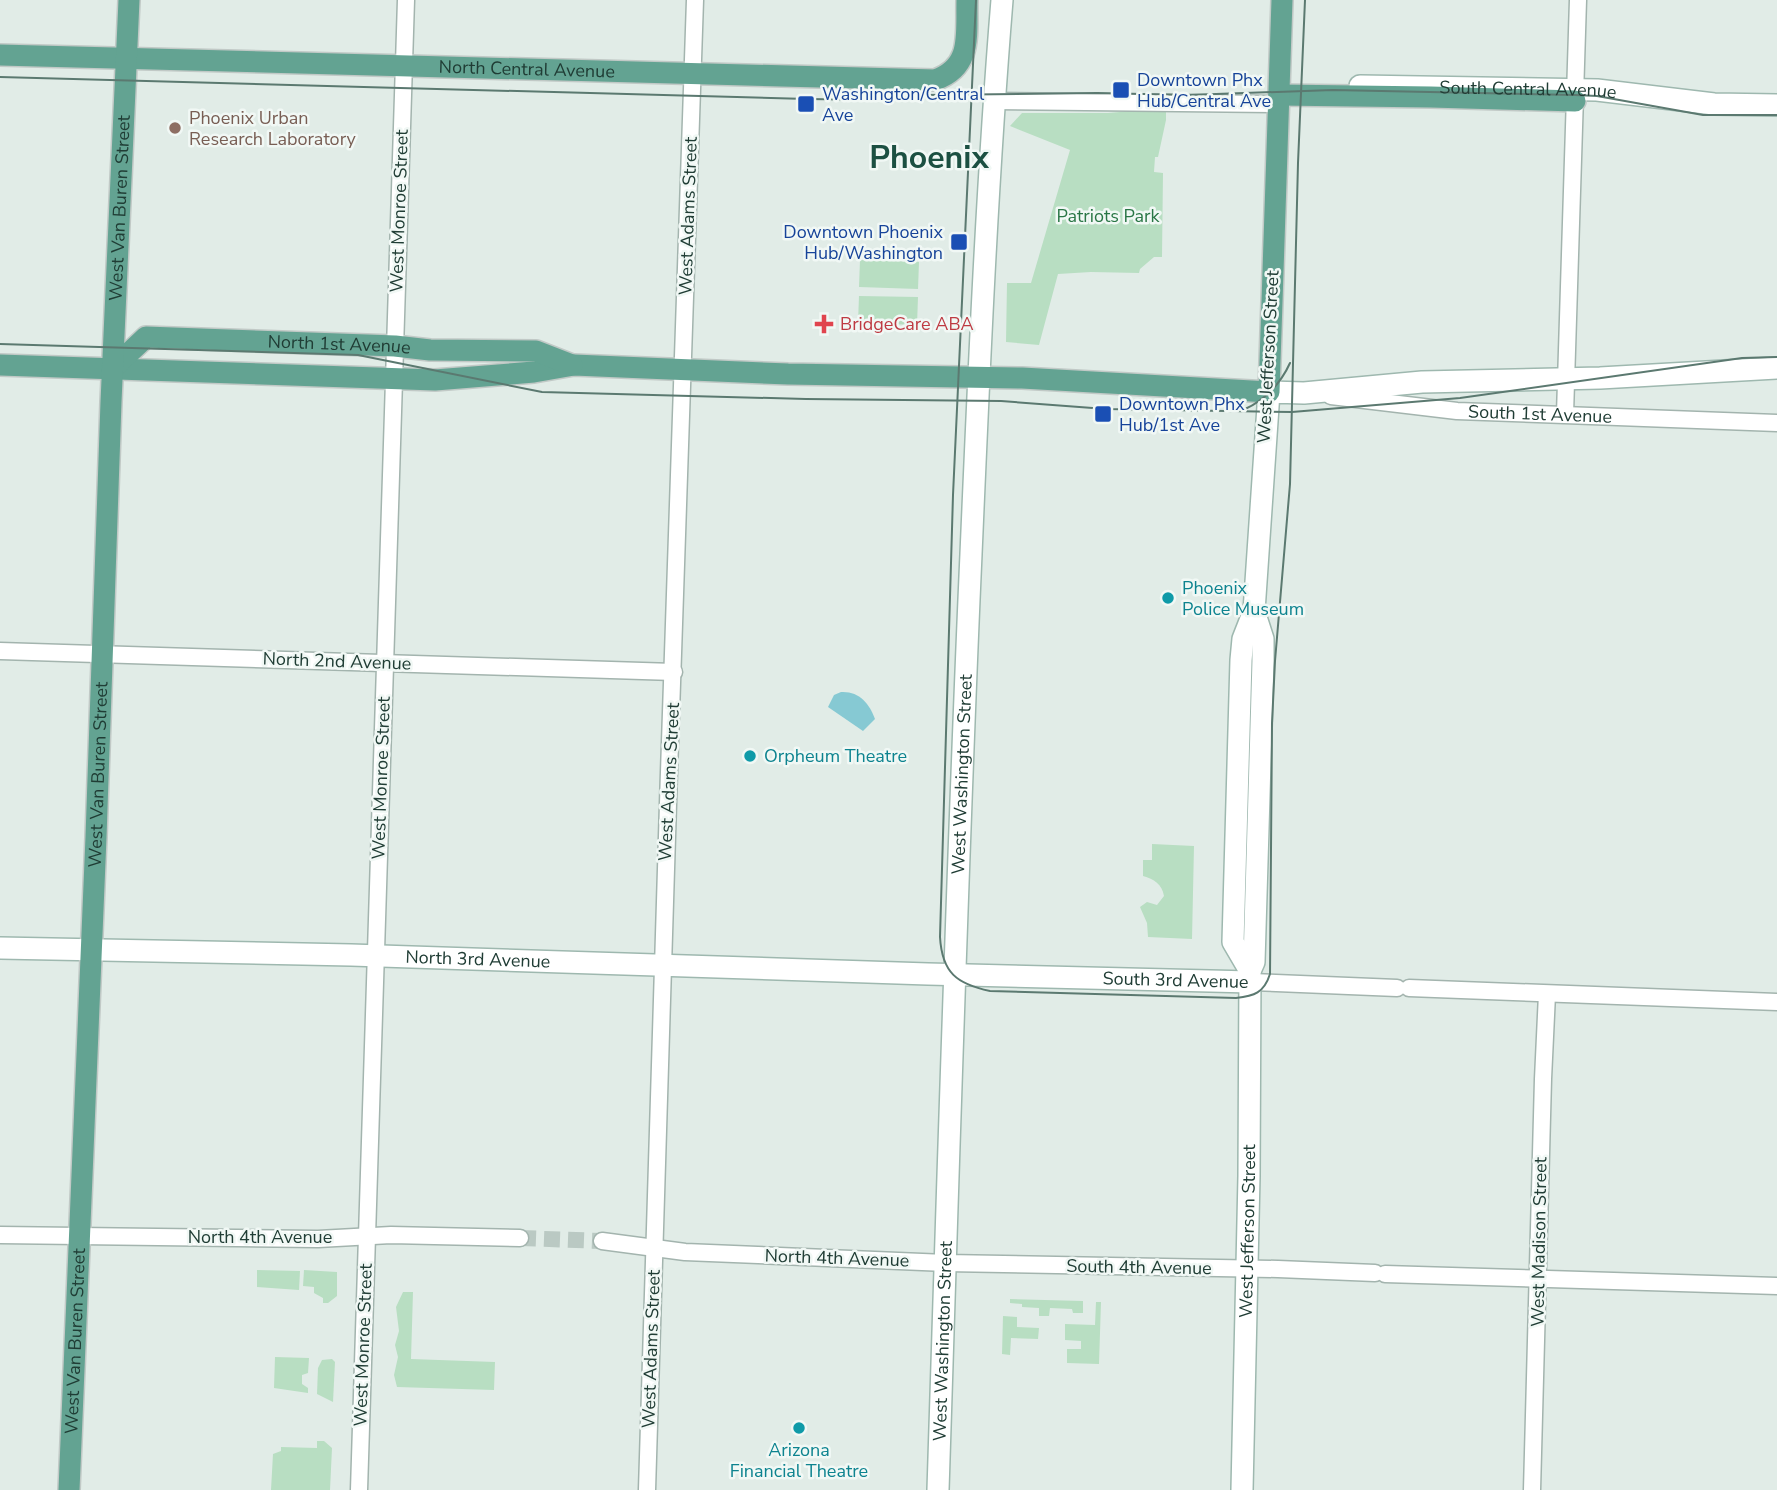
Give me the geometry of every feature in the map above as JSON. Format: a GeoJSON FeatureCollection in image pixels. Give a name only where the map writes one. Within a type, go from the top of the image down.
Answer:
{"type":"FeatureCollection","features":[{"type":"Feature","properties":{"kind":"main road","name":"West Van Buren Street"},"geometry":{"type":"LineString","coordinates":[[69,1490],[92,950],[112,369],[129,0]]}},
{"type":"Feature","properties":{"kind":"main road","name":"North Central Avenue"},"geometry":{"type":"LineString","coordinates":[[0,55],[935,80],[948,75],[961,61],[965,42],[967,0]]}},
{"type":"Feature","properties":{"kind":"main road","name":"West Washington Street"},"geometry":{"type":"LineString","coordinates":[[939,1490],[954,975],[978,378],[993,101],[1002,0]]}},
{"type":"Feature","properties":{"kind":"main road","name":"West Jefferson Street"},"geometry":{"type":"LineString","coordinates":[[1242,1490],[1251,976],[1257,905],[1264,661],[1263,639],[1254,611],[1269,392],[1282,0]]}},
{"type":"Feature","properties":{"kind":"main road","name":"North Central Avenue"},"geometry":{"type":"LineString","coordinates":[[0,66],[24,56]]}},
{"type":"Feature","properties":{"kind":"main road","name":"South Central Avenue"},"geometry":{"type":"LineString","coordinates":[[1575,100],[1597,90],[1721,104],[1777,105]]}},
{"type":"Feature","properties":{"kind":"main road"},"geometry":{"type":"LineString","coordinates":[[1279,95],[1432,91],[1575,100]]}},
{"type":"Feature","properties":{"kind":"main road","name":"North 1st Avenue"},"geometry":{"type":"LineString","coordinates":[[112,369],[146,337],[395,346],[430,350],[536,351],[574,365]]}},
{"type":"Feature","properties":{"kind":"main road","name":"North 1st Avenue"},"geometry":{"type":"LineString","coordinates":[[0,365],[393,379],[470,378],[574,365],[978,378]]}},
{"type":"Feature","properties":{"kind":"main road","name":"South 1st Avenue"},"geometry":{"type":"LineString","coordinates":[[978,378],[1304,393],[1422,382],[1566,379],[1777,368]]}},
{"type":"Feature","properties":{"kind":"main road","name":"North 3rd Avenue"},"geometry":{"type":"LineString","coordinates":[[0,948],[376,956],[954,975]]}},
{"type":"Feature","properties":{"kind":"main road","name":"South 3rd Avenue"},"geometry":{"type":"LineString","coordinates":[[954,975],[1251,976]]}},
{"type":"Feature","properties":{"kind":"street","name":"West Monroe Street"},"geometry":{"type":"LineString","coordinates":[[359,1490],[405,0]]}},
{"type":"Feature","properties":{"kind":"street","name":"West Adams Street"},"geometry":{"type":"LineString","coordinates":[[647,1490],[661,966],[674,672],[695,0]]}},
{"type":"Feature","properties":{"kind":"street"},"geometry":{"type":"LineString","coordinates":[[1564,414],[1578,0]]}},
{"type":"Feature","properties":{"kind":"street"},"geometry":{"type":"LineString","coordinates":[[993,101],[1241,103],[1279,95]]}},
{"type":"Feature","properties":{"kind":"street","name":"South 1st Avenue"},"geometry":{"type":"LineString","coordinates":[[1304,393],[1457,411],[1777,423]]}},
{"type":"Feature","properties":{"kind":"street","name":"North 2nd Avenue"},"geometry":{"type":"LineString","coordinates":[[0,651],[674,672]]}},
{"type":"Feature","properties":{"kind":"street","name":"South 3rd Avenue"},"geometry":{"type":"LineString","coordinates":[[1251,976],[1403,988],[1777,1002]]}},
{"type":"Feature","properties":{"kind":"street","name":"West Madison Street"},"geometry":{"type":"LineString","coordinates":[[1532,1490],[1547,994]]}},
{"type":"Feature","properties":{"kind":"street","name":"North 4th Avenue"},"geometry":{"type":"LineString","coordinates":[[0,1235],[318,1239],[367,1236],[520,1238]]}},
{"type":"Feature","properties":{"kind":"street","name":"North 4th Avenue"},"geometry":{"type":"LineString","coordinates":[[602,1241],[685,1252],[946,1263]]}},
{"type":"Feature","properties":{"kind":"street","name":"South 4th Avenue"},"geometry":{"type":"LineString","coordinates":[[946,1263],[1247,1268],[1538,1280],[1777,1286]]}},
{"type":"Feature","properties":{"kind":"green space","name":"Patriots Park"},"geometry":{"type":"Polygon","coordinates":[[[1166,108],[1166,120],[1158,157],[1155,157],[1154,172],[1163,173],[1162,257],[1154,257],[1139,273],[1058,274],[1039,345],[1006,342],[1007,283],[1031,283],[1070,150],[1010,126],[1022,113],[1108,113],[1166,108]]]}},
{"type":"Feature","properties":{"kind":"green space"},"geometry":{"type":"Polygon","coordinates":[[[860,260],[919,262],[918,289],[859,287],[860,260]]]}},
{"type":"Feature","properties":{"kind":"green space"},"geometry":{"type":"Polygon","coordinates":[[[859,296],[918,297],[917,325],[858,323],[859,296]]]}},
{"type":"Feature","properties":{"kind":"green space"},"geometry":{"type":"Polygon","coordinates":[[[1152,844],[1194,846],[1192,939],[1148,937],[1147,923],[1140,907],[1147,902],[1157,905],[1164,896],[1157,883],[1143,876],[1143,860],[1152,860],[1152,844]]]}},
{"type":"Feature","properties":{"kind":"green space"},"geometry":{"type":"Polygon","coordinates":[[[257,1270],[300,1271],[299,1290],[257,1287],[257,1270]]]}},
{"type":"Feature","properties":{"kind":"green space"},"geometry":{"type":"Polygon","coordinates":[[[304,1270],[337,1272],[337,1296],[328,1303],[323,1303],[323,1298],[314,1293],[314,1287],[303,1286],[304,1270]]]}},
{"type":"Feature","properties":{"kind":"green space"},"geometry":{"type":"Polygon","coordinates":[[[403,1292],[413,1292],[411,1359],[495,1362],[494,1390],[397,1387],[394,1375],[398,1357],[395,1345],[399,1331],[396,1307],[403,1292]]]}},
{"type":"Feature","properties":{"kind":"green space"},"geometry":{"type":"Polygon","coordinates":[[[1010,1299],[1083,1301],[1083,1313],[1073,1313],[1072,1309],[1050,1308],[1049,1316],[1039,1316],[1039,1308],[1022,1307],[1022,1304],[1010,1303],[1010,1299]]]}},
{"type":"Feature","properties":{"kind":"green space"},"geometry":{"type":"Polygon","coordinates":[[[1096,1302],[1101,1302],[1099,1364],[1067,1363],[1067,1349],[1081,1349],[1081,1341],[1065,1340],[1065,1324],[1095,1325],[1096,1302]]]}},
{"type":"Feature","properties":{"kind":"green space"},"geometry":{"type":"Polygon","coordinates":[[[1003,1316],[1017,1317],[1017,1327],[1039,1328],[1038,1339],[1011,1338],[1010,1355],[1002,1354],[1003,1316]]]}},
{"type":"Feature","properties":{"kind":"green space"},"geometry":{"type":"Polygon","coordinates":[[[275,1357],[309,1358],[308,1373],[302,1375],[302,1384],[308,1388],[308,1393],[274,1388],[275,1357]]]}},
{"type":"Feature","properties":{"kind":"green space"},"geometry":{"type":"Polygon","coordinates":[[[332,1359],[335,1362],[333,1402],[317,1394],[318,1368],[322,1360],[332,1359]]]}},
{"type":"Feature","properties":{"kind":"green space"},"geometry":{"type":"Polygon","coordinates":[[[317,1441],[324,1441],[332,1448],[330,1490],[271,1490],[273,1454],[281,1451],[281,1447],[317,1448],[317,1441]]]}},
{"type":"Feature","properties":{"kind":"water"},"geometry":{"type":"Polygon","coordinates":[[[841,692],[858,696],[870,708],[875,719],[863,731],[828,707],[834,695],[841,692]]]}},
{"type":"Feature","properties":{"kind":"tunnel"},"geometry":{"type":"LineString","coordinates":[[520,1238],[602,1241]]}},
{"type":"Feature","properties":{"kind":"tram line"},"geometry":{"type":"LineString","coordinates":[[976,0],[953,495],[941,949],[953,975],[969,985],[990,991],[1236,998],[1258,992],[1270,974],[1272,723],[1290,484],[1305,0]]}},
{"type":"Feature","properties":{"kind":"tram line"},"geometry":{"type":"LineString","coordinates":[[0,77],[880,100],[924,95],[1188,95],[1333,90],[1575,95],[1597,96],[1703,115],[1777,115]]}},
{"type":"Feature","properties":{"kind":"tram line"},"geometry":{"type":"LineString","coordinates":[[0,344],[358,355],[542,392],[1001,401],[1106,409],[1292,412],[1460,398],[1742,358],[1777,357]]}},
{"type":"Feature","properties":{"kind":"tram line"},"geometry":{"type":"LineString","coordinates":[[1245,409],[1272,390],[1290,363]]}},
{"type":"Feature","properties":{"kind":"place","name":"Downtown Phx Hub/Central Ave"},"geometry":{"type":"Point","coordinates":[1121,90]}},
{"type":"Feature","properties":{"kind":"place","name":"Washington/Central Ave"},"geometry":{"type":"Point","coordinates":[806,104]}},
{"type":"Feature","properties":{"kind":"place","name":"Phoenix Urban Research Laboratory"},"geometry":{"type":"Point","coordinates":[175,128]}},
{"type":"Feature","properties":{"kind":"place","name":"Downtown Phoenix Hub/Washington"},"geometry":{"type":"Point","coordinates":[959,242]}},
{"type":"Feature","properties":{"kind":"place","name":"BridgeCare ABA"},"geometry":{"type":"Point","coordinates":[824,324]}},
{"type":"Feature","properties":{"kind":"place","name":"Downtown Phx Hub/1st Ave"},"geometry":{"type":"Point","coordinates":[1103,414]}},
{"type":"Feature","properties":{"kind":"place","name":"Phoenix Police Museum"},"geometry":{"type":"Point","coordinates":[1168,598]}},
{"type":"Feature","properties":{"kind":"place","name":"Orpheum Theatre"},"geometry":{"type":"Point","coordinates":[750,756]}},
{"type":"Feature","properties":{"kind":"place","name":"Arizona Financial Theatre"},"geometry":{"type":"Point","coordinates":[799,1428]}},
{"type":"Feature","properties":{"kind":"district","name":"Phoenix"},"geometry":{"type":"Point","coordinates":[929,157]}}]}
